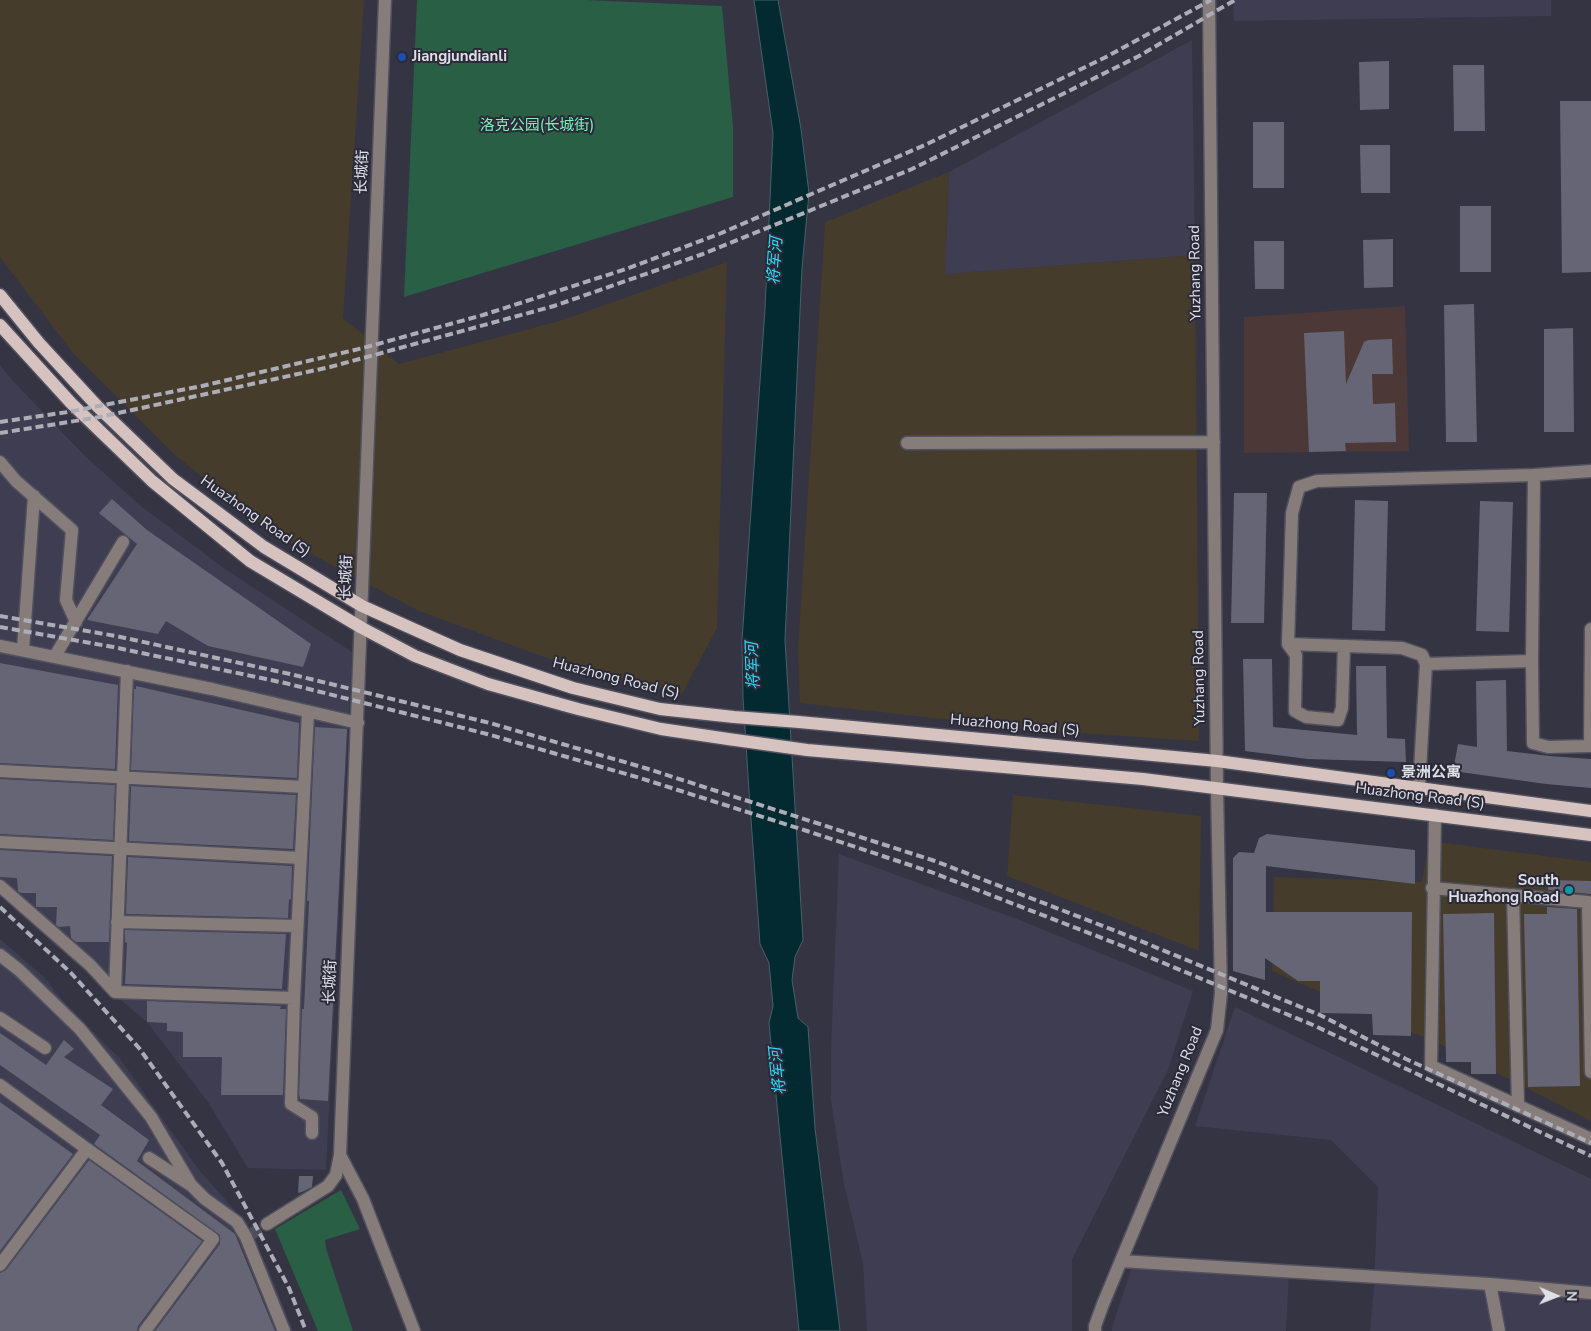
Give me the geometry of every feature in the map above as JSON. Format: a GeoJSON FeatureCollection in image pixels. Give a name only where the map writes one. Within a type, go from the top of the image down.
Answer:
{"type":"FeatureCollection","features":[{"type":"Feature","properties":{"kind":"main road","name":"Huazhong Road (S)"},"geometry":{"type":"LineString","coordinates":[[0,295],[39,343],[98,406],[173,479],[264,547],[362,606],[460,650],[573,688],[660,709],[734,718],[799,722],[1217,761],[1591,811]]}},
{"type":"Feature","properties":{"kind":"main road","name":"Huazhong Road (S)"},"geometry":{"type":"LineString","coordinates":[[0,325],[71,403],[152,481],[250,561],[362,628],[415,656],[488,684],[578,709],[661,729],[728,740],[806,750],[1143,779],[1591,835]]}},
{"type":"Feature","properties":{"kind":"street","name":"长城街"},"geometry":{"type":"LineString","coordinates":[[267,1224],[328,1186],[336,1175],[340,1156],[386,0]]}},
{"type":"Feature","properties":{"kind":"street","name":"Yuzhang Road"},"geometry":{"type":"LineString","coordinates":[[1095,1331],[1121,1261],[1217,1030],[1221,993],[1208,0]]}},
{"type":"Feature","properties":{"kind":"street"},"geometry":{"type":"LineString","coordinates":[[907,443],[1214,442]]}},
{"type":"Feature","properties":{"kind":"street"},"geometry":{"type":"LineString","coordinates":[[0,462],[16,481],[72,530],[66,600],[76,622]]}},
{"type":"Feature","properties":{"kind":"street"},"geometry":{"type":"LineString","coordinates":[[1344,646],[1342,708],[1338,720],[1306,717],[1295,712],[1296,655],[1288,644],[1292,513],[1299,487],[1317,481],[1591,471]]}},
{"type":"Feature","properties":{"kind":"street"},"geometry":{"type":"LineString","coordinates":[[1534,474],[1533,743],[1548,747],[1590,746],[1591,628]]}},
{"type":"Feature","properties":{"kind":"street"},"geometry":{"type":"LineString","coordinates":[[23,650],[34,496]]}},
{"type":"Feature","properties":{"kind":"street"},"geometry":{"type":"LineString","coordinates":[[55,656],[123,542]]}},
{"type":"Feature","properties":{"kind":"street"},"geometry":{"type":"LineString","coordinates":[[1288,644],[1402,648],[1422,655],[1426,664],[1419,788]]}},
{"type":"Feature","properties":{"kind":"street"},"geometry":{"type":"LineString","coordinates":[[0,646],[127,671],[358,723]]}},
{"type":"Feature","properties":{"kind":"street"},"geometry":{"type":"LineString","coordinates":[[1426,664],[1532,660]]}},
{"type":"Feature","properties":{"kind":"street"},"geometry":{"type":"LineString","coordinates":[[115,992],[127,671]]}},
{"type":"Feature","properties":{"kind":"street"},"geometry":{"type":"LineString","coordinates":[[308,712],[297,926],[291,1104],[312,1117],[312,1133]]}},
{"type":"Feature","properties":{"kind":"street"},"geometry":{"type":"LineString","coordinates":[[0,771],[304,786]]}},
{"type":"Feature","properties":{"kind":"street"},"geometry":{"type":"LineString","coordinates":[[1435,815],[1432,888],[1431,1066],[1591,1139]]}},
{"type":"Feature","properties":{"kind":"street"},"geometry":{"type":"LineString","coordinates":[[0,842],[120,850],[301,858]]}},
{"type":"Feature","properties":{"kind":"street"},"geometry":{"type":"LineString","coordinates":[[0,886],[90,965],[115,992],[294,998]]}},
{"type":"Feature","properties":{"kind":"street"},"geometry":{"type":"LineString","coordinates":[[1432,888],[1588,902],[1591,1072]]}},
{"type":"Feature","properties":{"kind":"street"},"geometry":{"type":"LineString","coordinates":[[1513,895],[1518,1106]]}},
{"type":"Feature","properties":{"kind":"street"},"geometry":{"type":"LineString","coordinates":[[117,922],[297,926]]}},
{"type":"Feature","properties":{"kind":"street"},"geometry":{"type":"LineString","coordinates":[[0,955],[19,970],[80,1029],[151,1117],[191,1185],[205,1200],[237,1222],[248,1236],[284,1331]]}},
{"type":"Feature","properties":{"kind":"street"},"geometry":{"type":"LineString","coordinates":[[0,1018],[45,1048]]}},
{"type":"Feature","properties":{"kind":"street"},"geometry":{"type":"LineString","coordinates":[[0,1085],[213,1239],[145,1331]]}},
{"type":"Feature","properties":{"kind":"street"},"geometry":{"type":"LineString","coordinates":[[0,1265],[87,1149]]}},
{"type":"Feature","properties":{"kind":"street"},"geometry":{"type":"LineString","coordinates":[[340,1156],[363,1199],[414,1331]]}},
{"type":"Feature","properties":{"kind":"street"},"geometry":{"type":"LineString","coordinates":[[149,1158],[191,1185]]}},
{"type":"Feature","properties":{"kind":"street"},"geometry":{"type":"LineString","coordinates":[[1121,1261],[1490,1284],[1591,1294]]}},
{"type":"Feature","properties":{"kind":"street"},"geometry":{"type":"LineString","coordinates":[[1490,1284],[1499,1331]]}},
{"type":"Feature","properties":{"kind":"shaded area"},"geometry":{"type":"Polygon","coordinates":[[[0,0],[364,0],[343,318],[399,364],[559,321],[727,262],[717,628],[682,694],[574,668],[419,611],[281,538],[177,457],[73,353],[0,257],[0,0]]]}},
{"type":"Feature","properties":{"kind":"shaded area"},"geometry":{"type":"Polygon","coordinates":[[[1233,0],[1551,0],[1551,16],[1234,21],[1233,0]]]}},
{"type":"Feature","properties":{"kind":"shaded area"},"geometry":{"type":"Polygon","coordinates":[[[1192,40],[1195,255],[945,274],[949,172],[1192,40]]]}},
{"type":"Feature","properties":{"kind":"shaded area"},"geometry":{"type":"Polygon","coordinates":[[[949,172],[945,274],[1195,255],[1199,741],[1049,731],[800,703],[798,650],[825,222],[949,172]]]}},
{"type":"Feature","properties":{"kind":"shaded area"},"geometry":{"type":"Polygon","coordinates":[[[1405,306],[1409,451],[1244,453],[1244,317],[1405,306]]]}},
{"type":"Feature","properties":{"kind":"shaded area"},"geometry":{"type":"Polygon","coordinates":[[[0,365],[85,456],[142,507],[225,569],[352,652],[326,1170],[248,1168],[208,1102],[147,1022],[74,961],[0,890],[0,365]]]}},
{"type":"Feature","properties":{"kind":"shaded area"},"geometry":{"type":"Polygon","coordinates":[[[1013,795],[1201,816],[1199,951],[1007,876],[1013,795]]]}},
{"type":"Feature","properties":{"kind":"shaded area"},"geometry":{"type":"Polygon","coordinates":[[[1429,841],[1591,862],[1591,1121],[1446,1047],[1272,971],[1274,877],[1422,882],[1429,841]]]}},
{"type":"Feature","properties":{"kind":"shaded area"},"geometry":{"type":"Polygon","coordinates":[[[839,854],[1017,919],[1193,991],[1168,1070],[1072,1259],[1072,1331],[867,1331],[863,1263],[844,1184],[831,1100],[831,1048],[839,854]]]}},
{"type":"Feature","properties":{"kind":"shaded area"},"geometry":{"type":"Polygon","coordinates":[[[0,939],[44,977],[64,1002],[120,1059],[199,1170],[238,1214],[267,1266],[293,1331],[0,1331],[0,939]]]}},
{"type":"Feature","properties":{"kind":"shaded area"},"geometry":{"type":"Polygon","coordinates":[[[1235,1007],[1591,1179],[1591,1331],[1370,1331],[1374,1287],[1378,1187],[1331,1140],[1195,1126],[1235,1007]]]}},
{"type":"Feature","properties":{"kind":"shaded area"},"geometry":{"type":"Polygon","coordinates":[[[1135,1258],[1289,1272],[1286,1331],[1112,1331],[1135,1258]]]}},
{"type":"Feature","properties":{"kind":"green space","name":"洛克公园(长城街)"},"geometry":{"type":"Polygon","coordinates":[[[417,0],[586,0],[722,6],[733,127],[733,197],[404,297],[417,0]]]}},
{"type":"Feature","properties":{"kind":"green space"},"geometry":{"type":"Polygon","coordinates":[[[341,1190],[360,1229],[325,1240],[353,1331],[318,1331],[275,1229],[341,1190]]]}},
{"type":"Feature","properties":{"kind":"water","name":"将军河"},"geometry":{"type":"Polygon","coordinates":[[[754,0],[778,0],[801,129],[809,193],[802,268],[785,640],[803,940],[795,957],[792,980],[798,1018],[808,1027],[815,1128],[840,1331],[799,1331],[769,1023],[773,1006],[769,963],[760,944],[749,791],[743,698],[742,640],[765,309],[773,133],[754,0]]]}},
{"type":"Feature","properties":{"kind":"building"},"geometry":{"type":"Polygon","coordinates":[[[1389,61],[1389,109],[1360,110],[1359,62],[1389,61]]]}},
{"type":"Feature","properties":{"kind":"building"},"geometry":{"type":"Polygon","coordinates":[[[1453,65],[1484,65],[1485,131],[1454,131],[1453,65]]]}},
{"type":"Feature","properties":{"kind":"building"},"geometry":{"type":"Polygon","coordinates":[[[1560,101],[1591,101],[1591,272],[1562,273],[1560,101]]]}},
{"type":"Feature","properties":{"kind":"building"},"geometry":{"type":"Polygon","coordinates":[[[1253,122],[1284,122],[1284,188],[1253,188],[1253,122]]]}},
{"type":"Feature","properties":{"kind":"building"},"geometry":{"type":"Polygon","coordinates":[[[1360,145],[1390,145],[1390,193],[1361,193],[1360,145]]]}},
{"type":"Feature","properties":{"kind":"building"},"geometry":{"type":"Polygon","coordinates":[[[1460,206],[1491,206],[1491,272],[1460,272],[1460,206]]]}},
{"type":"Feature","properties":{"kind":"building"},"geometry":{"type":"Polygon","coordinates":[[[1393,239],[1393,287],[1364,288],[1363,240],[1393,239]]]}},
{"type":"Feature","properties":{"kind":"building"},"geometry":{"type":"Polygon","coordinates":[[[1254,241],[1284,241],[1284,289],[1255,289],[1254,241]]]}},
{"type":"Feature","properties":{"kind":"building"},"geometry":{"type":"Polygon","coordinates":[[[1474,304],[1477,442],[1446,442],[1444,305],[1474,304]]]}},
{"type":"Feature","properties":{"kind":"building"},"geometry":{"type":"Polygon","coordinates":[[[1573,328],[1574,432],[1544,432],[1544,329],[1573,328]]]}},
{"type":"Feature","properties":{"kind":"building"},"geometry":{"type":"Polygon","coordinates":[[[1344,331],[1346,384],[1364,342],[1368,340],[1392,339],[1393,374],[1372,374],[1373,404],[1395,403],[1396,442],[1345,443],[1346,451],[1309,452],[1304,333],[1344,331]]]}},
{"type":"Feature","properties":{"kind":"building"},"geometry":{"type":"Polygon","coordinates":[[[1234,493],[1267,493],[1264,623],[1231,623],[1234,493]]]}},
{"type":"Feature","properties":{"kind":"building"},"geometry":{"type":"Polygon","coordinates":[[[112,499],[147,530],[311,644],[303,667],[208,646],[166,621],[158,634],[87,620],[137,544],[99,513],[112,499]]]}},
{"type":"Feature","properties":{"kind":"building"},"geometry":{"type":"Polygon","coordinates":[[[1355,500],[1388,501],[1385,631],[1352,630],[1355,500]]]}},
{"type":"Feature","properties":{"kind":"building"},"geometry":{"type":"Polygon","coordinates":[[[1480,501],[1513,502],[1509,632],[1476,631],[1480,501]]]}},
{"type":"Feature","properties":{"kind":"building"},"geometry":{"type":"Polygon","coordinates":[[[1243,659],[1272,659],[1273,727],[1357,735],[1356,666],[1386,666],[1387,738],[1405,739],[1406,762],[1308,759],[1245,751],[1243,659]]]}},
{"type":"Feature","properties":{"kind":"building"},"geometry":{"type":"Polygon","coordinates":[[[0,663],[118,685],[115,769],[0,763],[0,663]]]}},
{"type":"Feature","properties":{"kind":"building"},"geometry":{"type":"Polygon","coordinates":[[[1506,680],[1507,751],[1591,759],[1591,788],[1546,784],[1453,771],[1458,744],[1477,747],[1476,681],[1506,680]]]}},
{"type":"Feature","properties":{"kind":"building"},"geometry":{"type":"Polygon","coordinates":[[[136,686],[299,723],[297,778],[131,770],[134,689],[136,689],[136,686]]]}},
{"type":"Feature","properties":{"kind":"building"},"geometry":{"type":"Polygon","coordinates":[[[315,727],[347,729],[328,1101],[300,1099],[299,1094],[309,901],[307,901],[315,727]]]}},
{"type":"Feature","properties":{"kind":"building"},"geometry":{"type":"Polygon","coordinates":[[[0,779],[115,785],[113,840],[0,834],[0,779]]]}},
{"type":"Feature","properties":{"kind":"building"},"geometry":{"type":"Polygon","coordinates":[[[131,786],[296,795],[293,849],[129,841],[131,786]]]}},
{"type":"Feature","properties":{"kind":"building"},"geometry":{"type":"Polygon","coordinates":[[[1267,834],[1415,850],[1415,884],[1266,866],[1266,912],[1412,912],[1411,1036],[1373,1035],[1372,1014],[1320,1013],[1320,981],[1298,981],[1265,958],[1265,980],[1233,971],[1233,858],[1239,852],[1254,853],[1259,838],[1267,834]]]}},
{"type":"Feature","properties":{"kind":"building"},"geometry":{"type":"Polygon","coordinates":[[[0,850],[112,856],[109,942],[76,942],[71,938],[70,926],[59,927],[56,925],[57,907],[36,907],[36,893],[21,893],[18,891],[17,878],[0,877],[0,850]]]}},
{"type":"Feature","properties":{"kind":"building"},"geometry":{"type":"Polygon","coordinates":[[[128,857],[292,866],[291,900],[289,899],[288,918],[126,914],[128,857]]]}},
{"type":"Feature","properties":{"kind":"building","name":"South Huazhong Road"},"geometry":{"type":"Polygon","coordinates":[[[1548,880],[1591,881],[1591,894],[1548,890],[1548,880]]]}},
{"type":"Feature","properties":{"kind":"building"},"geometry":{"type":"Polygon","coordinates":[[[1547,907],[1577,909],[1580,1086],[1528,1087],[1524,914],[1547,914],[1547,907]]]}},
{"type":"Feature","properties":{"kind":"building"},"geometry":{"type":"Polygon","coordinates":[[[1494,913],[1496,1074],[1471,1074],[1471,1062],[1446,1062],[1443,914],[1494,913]]]}},
{"type":"Feature","properties":{"kind":"building"},"geometry":{"type":"Polygon","coordinates":[[[125,930],[286,934],[282,989],[125,984],[127,943],[125,942],[125,930]]]}},
{"type":"Feature","properties":{"kind":"building"},"geometry":{"type":"Polygon","coordinates":[[[147,1001],[281,1006],[280,1009],[286,1009],[283,1095],[221,1095],[222,1057],[183,1057],[183,1032],[167,1031],[167,1023],[147,1022],[147,1001]]]}},
{"type":"Feature","properties":{"kind":"building"},"geometry":{"type":"Polygon","coordinates":[[[0,1033],[46,1065],[64,1040],[74,1049],[64,1057],[113,1089],[101,1105],[149,1140],[137,1161],[235,1234],[275,1331],[155,1331],[220,1244],[220,1235],[94,1144],[100,1135],[0,1065],[0,1033]]]}},
{"type":"Feature","properties":{"kind":"building"},"geometry":{"type":"Polygon","coordinates":[[[0,1102],[73,1154],[0,1251],[0,1102]]]}},
{"type":"Feature","properties":{"kind":"building"},"geometry":{"type":"Polygon","coordinates":[[[89,1160],[202,1241],[138,1326],[137,1331],[0,1331],[0,1273],[6,1270],[89,1160]]]}},
{"type":"Feature","properties":{"kind":"building"},"geometry":{"type":"Polygon","coordinates":[[[299,1176],[313,1176],[312,1187],[298,1193],[299,1176]]]}},
{"type":"Feature","properties":{"kind":"tunnel"},"geometry":{"type":"LineString","coordinates":[[250,1235],[267,1224]]}},
{"type":"Feature","properties":{"kind":"railway"},"geometry":{"type":"LineString","coordinates":[[0,422],[68,412],[202,386],[363,348],[483,315],[626,269],[719,234],[925,145],[1104,58],[1211,0]]}},
{"type":"Feature","properties":{"kind":"railway"},"geometry":{"type":"LineString","coordinates":[[0,433],[100,417],[330,367],[554,306],[703,254],[912,169],[1139,56],[1235,0]]}},
{"type":"Feature","properties":{"kind":"railway"},"geometry":{"type":"LineString","coordinates":[[0,616],[116,636],[290,674],[490,723],[645,768],[935,861],[1126,935],[1320,1015],[1406,1059],[1591,1143]]}},
{"type":"Feature","properties":{"kind":"railway"},"geometry":{"type":"LineString","coordinates":[[0,627],[113,647],[285,683],[487,734],[640,778],[931,872],[1120,945],[1313,1025],[1591,1156]]}},
{"type":"Feature","properties":{"kind":"railway"},"geometry":{"type":"LineString","coordinates":[[0,907],[71,973],[139,1048],[222,1163],[289,1288],[306,1331]]}},
{"type":"Feature","properties":{"kind":"place","name":"Jiangjundianli"},"geometry":{"type":"Point","coordinates":[402,57]}},
{"type":"Feature","properties":{"kind":"place","name":"景洲公寓"},"geometry":{"type":"Point","coordinates":[1391,773]}},
{"type":"Feature","properties":{"kind":"place","name":"South Huazhong Road"},"geometry":{"type":"Point","coordinates":[1569,890]}}]}
